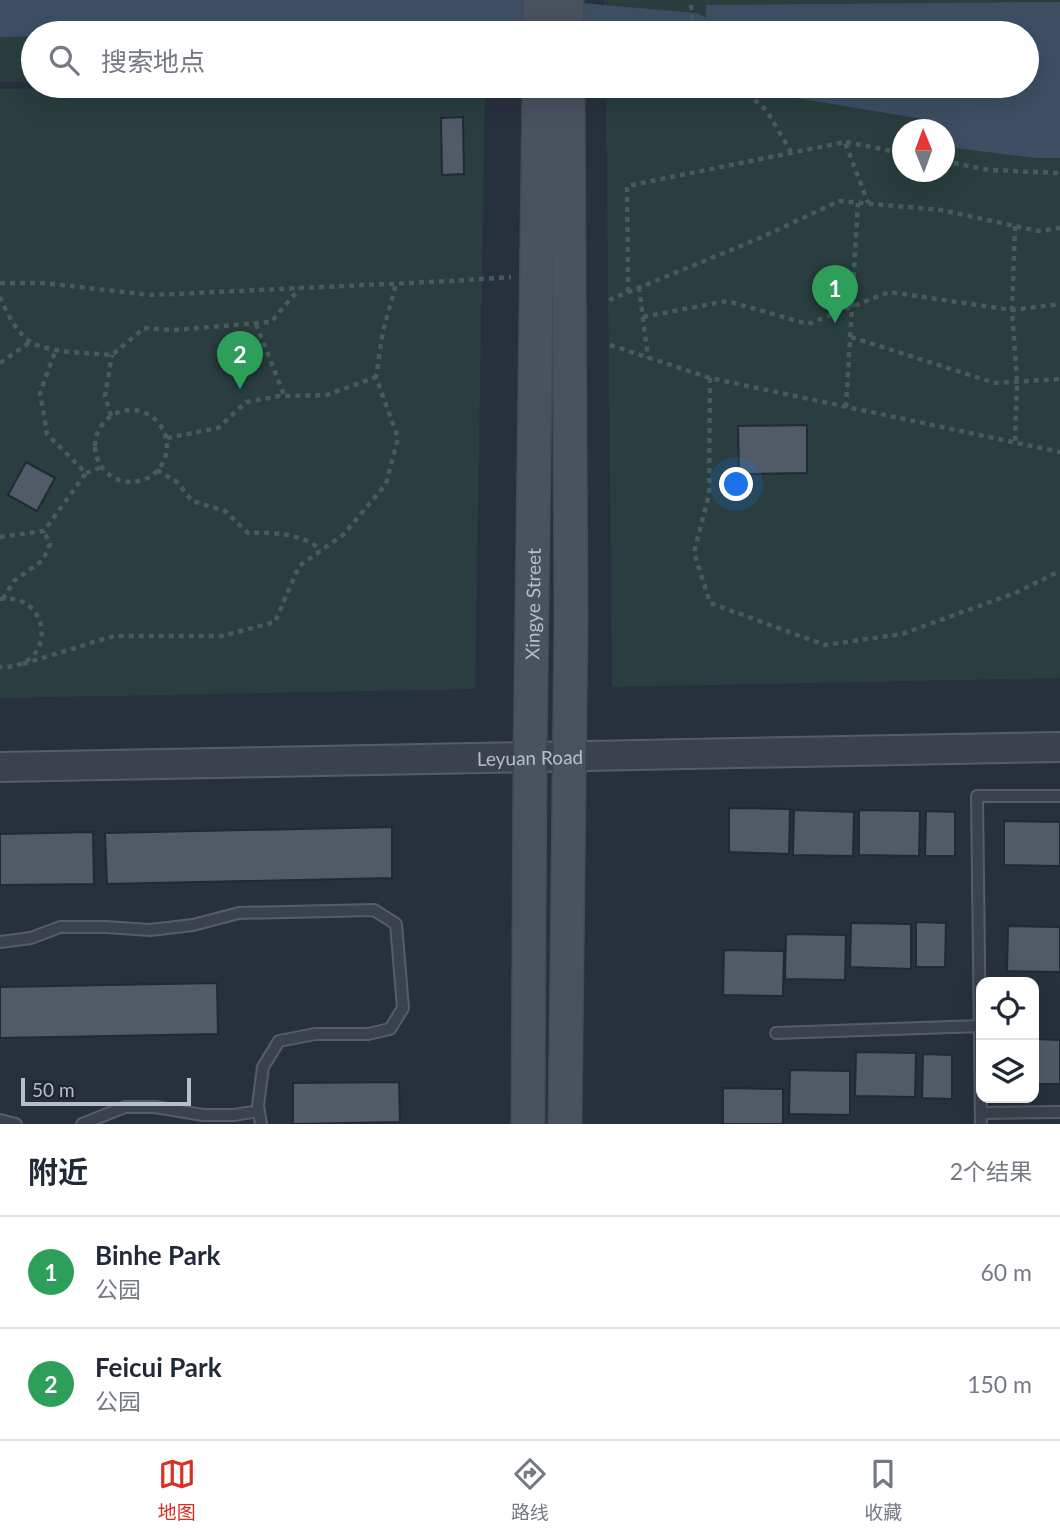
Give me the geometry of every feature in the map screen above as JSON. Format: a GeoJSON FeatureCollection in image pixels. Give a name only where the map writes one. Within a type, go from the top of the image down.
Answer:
{"type":"FeatureCollection","features":[{"type":"Feature","properties":{"kind":"main road"},"geometry":{"type":"LineString","coordinates":[[539,21],[540,0]]}},
{"type":"Feature","properties":{"kind":"main road"},"geometry":{"type":"LineString","coordinates":[[567,0],[567,21]]}},
{"type":"Feature","properties":{"kind":"main road","name":"Xingye Street"},"geometry":{"type":"LineString","coordinates":[[528,1124],[539,98]]}},
{"type":"Feature","properties":{"kind":"main road","name":"Xingye Street"},"geometry":{"type":"LineString","coordinates":[[565,1124],[571,621],[568,98]]}},
{"type":"Feature","properties":{"kind":"street","name":"Leyuan Road"},"geometry":{"type":"LineString","coordinates":[[0,768],[1060,747]]}},
{"type":"Feature","properties":{"kind":"lane"},"geometry":{"type":"LineString","coordinates":[[979,977],[976,796],[1060,796]]}},
{"type":"Feature","properties":{"kind":"lane"},"geometry":{"type":"LineString","coordinates":[[0,942],[31,938],[60,927],[150,930],[193,925],[239,913],[374,910],[396,924],[402,1008],[390,1029],[368,1034],[316,1034],[279,1041],[263,1067],[259,1111],[261,1124]]}},
{"type":"Feature","properties":{"kind":"lane"},"geometry":{"type":"LineString","coordinates":[[776,1033],[976,1026]]}},
{"type":"Feature","properties":{"kind":"lane"},"geometry":{"type":"LineString","coordinates":[[980,1040],[981,1119],[1060,1112]]}},
{"type":"Feature","properties":{"kind":"lane"},"geometry":{"type":"LineString","coordinates":[[82,1124],[125,1107],[155,1107],[203,1115],[234,1115],[259,1111]]}},
{"type":"Feature","properties":{"kind":"lane"},"geometry":{"type":"LineString","coordinates":[[0,1120],[16,1124]]}},
{"type":"Feature","properties":{"kind":"path"},"geometry":{"type":"LineString","coordinates":[[691,5],[692,21]]}},
{"type":"Feature","properties":{"kind":"path"},"geometry":{"type":"LineString","coordinates":[[753,98],[767,111],[791,152]]}},
{"type":"Feature","properties":{"kind":"path"},"geometry":{"type":"LineString","coordinates":[[845,142],[868,204]]}},
{"type":"Feature","properties":{"kind":"path"},"geometry":{"type":"LineString","coordinates":[[628,292],[627,186],[845,142],[892,151]]}},
{"type":"Feature","properties":{"kind":"path"},"geometry":{"type":"LineString","coordinates":[[955,163],[989,170],[1060,173]]}},
{"type":"Feature","properties":{"kind":"path"},"geometry":{"type":"LineString","coordinates":[[610,300],[760,239],[839,201],[941,210],[1038,231],[1060,228]]}},
{"type":"Feature","properties":{"kind":"path"},"geometry":{"type":"LineString","coordinates":[[846,407],[858,203]]}},
{"type":"Feature","properties":{"kind":"path"},"geometry":{"type":"LineString","coordinates":[[1015,226],[1012,310],[1017,381],[1015,443]]}},
{"type":"Feature","properties":{"kind":"path"},"geometry":{"type":"LineString","coordinates":[[0,283],[43,283],[151,295],[536,275]]}},
{"type":"Feature","properties":{"kind":"path"},"geometry":{"type":"LineString","coordinates":[[0,667],[12,668],[114,636],[222,636],[275,622],[299,566],[343,535],[386,484],[398,438],[376,377],[383,331],[396,284]]}},
{"type":"Feature","properties":{"kind":"path"},"geometry":{"type":"LineString","coordinates":[[111,416],[105,396],[112,355],[144,328],[174,330],[271,322],[300,288]]}},
{"type":"Feature","properties":{"kind":"path"},"geometry":{"type":"LineString","coordinates":[[639,288],[648,358]]}},
{"type":"Feature","properties":{"kind":"path"},"geometry":{"type":"LineString","coordinates":[[643,317],[727,301],[808,324],[889,292],[1012,310],[1060,304]]}},
{"type":"Feature","properties":{"kind":"path"},"geometry":{"type":"LineString","coordinates":[[0,297],[9,317],[30,342],[65,352],[112,355]]}},
{"type":"Feature","properties":{"kind":"path"},"geometry":{"type":"LineString","coordinates":[[256,324],[284,396]]}},
{"type":"Feature","properties":{"kind":"path"},"geometry":{"type":"LineString","coordinates":[[851,337],[995,383],[1060,379]]}},
{"type":"Feature","properties":{"kind":"path"},"geometry":{"type":"LineString","coordinates":[[0,363],[30,342]]}},
{"type":"Feature","properties":{"kind":"path"},"geometry":{"type":"LineString","coordinates":[[610,345],[710,378],[1060,452]]}},
{"type":"Feature","properties":{"kind":"path"},"geometry":{"type":"LineString","coordinates":[[56,349],[40,393],[47,434],[86,473]]}},
{"type":"Feature","properties":{"kind":"path"},"geometry":{"type":"LineString","coordinates":[[167,438],[218,428],[246,402],[284,396],[327,396],[376,377]]}},
{"type":"Feature","properties":{"kind":"path"},"geometry":{"type":"LineString","coordinates":[[710,378],[709,495],[694,552],[710,603],[825,645],[902,634],[1015,593],[1060,571]]}},
{"type":"Feature","properties":{"kind":"path"},"geometry":{"type":"LineString","coordinates":[[127,410],[145,412],[159,422],[167,438],[166,455],[157,470],[144,479],[128,481],[113,477],[97,458],[95,442],[100,427],[111,416],[127,410]]}},
{"type":"Feature","properties":{"kind":"path"},"geometry":{"type":"LineString","coordinates":[[0,537],[44,531],[86,473],[103,467]]}},
{"type":"Feature","properties":{"kind":"path"},"geometry":{"type":"LineString","coordinates":[[157,470],[177,482],[192,501],[225,511],[248,533],[277,532],[312,542],[321,550]]}},
{"type":"Feature","properties":{"kind":"path"},"geometry":{"type":"LineString","coordinates":[[2,599],[14,582],[43,560],[50,544],[44,531]]}},
{"type":"Feature","properties":{"kind":"path"},"geometry":{"type":"LineString","coordinates":[[2,599],[15,599],[26,604],[35,612],[41,623],[39,647],[33,657],[23,664]]}},
{"type":"Feature","properties":{"kind":"green space"},"geometry":{"type":"Polygon","coordinates":[[[0,0],[505,0],[505,21],[21,21],[21,82],[0,82],[0,0]]]}},
{"type":"Feature","properties":{"kind":"green space"},"geometry":{"type":"Polygon","coordinates":[[[604,0],[1060,0],[1060,678],[612,687],[606,98],[1039,98],[1039,21],[605,21],[604,0]]]}},
{"type":"Feature","properties":{"kind":"green space"},"geometry":{"type":"Polygon","coordinates":[[[0,89],[21,89],[21,98],[485,98],[475,689],[0,698],[0,89]]]}},
{"type":"Feature","properties":{"kind":"water"},"geometry":{"type":"Polygon","coordinates":[[[1060,2],[1060,158],[1036,158],[955,148],[955,119],[923,119],[796,98],[1039,98],[1039,21],[706,21],[706,5],[1060,2]]]}},
{"type":"Feature","properties":{"kind":"building"},"geometry":{"type":"Polygon","coordinates":[[[463,117],[464,174],[442,175],[441,118],[463,117]]]}},
{"type":"Feature","properties":{"kind":"building"},"geometry":{"type":"Polygon","coordinates":[[[807,425],[807,473],[739,474],[738,426],[807,425]]]}},
{"type":"Feature","properties":{"kind":"building"},"geometry":{"type":"Polygon","coordinates":[[[26,462],[55,478],[37,511],[8,495],[26,462]]]}},
{"type":"Feature","properties":{"kind":"building"},"geometry":{"type":"Polygon","coordinates":[[[729,808],[790,809],[789,854],[729,852],[729,808]]]}},
{"type":"Feature","properties":{"kind":"building"},"geometry":{"type":"Polygon","coordinates":[[[794,810],[854,812],[853,856],[793,855],[794,810]]]}},
{"type":"Feature","properties":{"kind":"building"},"geometry":{"type":"Polygon","coordinates":[[[859,810],[920,811],[919,856],[859,855],[859,810]]]}},
{"type":"Feature","properties":{"kind":"building"},"geometry":{"type":"Polygon","coordinates":[[[926,811],[955,812],[955,856],[925,856],[926,811]]]}},
{"type":"Feature","properties":{"kind":"building"},"geometry":{"type":"Polygon","coordinates":[[[1004,821],[1060,822],[1060,866],[1004,865],[1004,821]]]}},
{"type":"Feature","properties":{"kind":"building"},"geometry":{"type":"Polygon","coordinates":[[[392,827],[392,878],[107,884],[105,833],[392,827]]]}},
{"type":"Feature","properties":{"kind":"building"},"geometry":{"type":"Polygon","coordinates":[[[93,832],[94,884],[0,885],[0,834],[93,832]]]}},
{"type":"Feature","properties":{"kind":"building"},"geometry":{"type":"Polygon","coordinates":[[[916,922],[946,923],[945,967],[916,967],[916,922]]]}},
{"type":"Feature","properties":{"kind":"building"},"geometry":{"type":"Polygon","coordinates":[[[851,923],[911,924],[911,969],[850,967],[851,923]]]}},
{"type":"Feature","properties":{"kind":"building"},"geometry":{"type":"Polygon","coordinates":[[[1008,926],[1060,927],[1060,972],[1007,971],[1008,926]]]}},
{"type":"Feature","properties":{"kind":"building"},"geometry":{"type":"Polygon","coordinates":[[[786,934],[846,935],[845,980],[785,979],[786,934]]]}},
{"type":"Feature","properties":{"kind":"building"},"geometry":{"type":"Polygon","coordinates":[[[724,950],[784,951],[783,996],[723,995],[724,950]]]}},
{"type":"Feature","properties":{"kind":"building"},"geometry":{"type":"Polygon","coordinates":[[[217,983],[218,1034],[0,1038],[0,987],[217,983]]]}},
{"type":"Feature","properties":{"kind":"building"},"geometry":{"type":"Polygon","coordinates":[[[1039,1039],[1060,1040],[1060,1084],[1039,1084],[1039,1039]]]}},
{"type":"Feature","properties":{"kind":"building"},"geometry":{"type":"Polygon","coordinates":[[[856,1052],[916,1053],[915,1097],[855,1096],[856,1052]]]}},
{"type":"Feature","properties":{"kind":"building"},"geometry":{"type":"Polygon","coordinates":[[[923,1054],[952,1055],[952,1099],[922,1098],[923,1054]]]}},
{"type":"Feature","properties":{"kind":"building"},"geometry":{"type":"Polygon","coordinates":[[[790,1070],[850,1071],[850,1115],[789,1114],[790,1070]]]}},
{"type":"Feature","properties":{"kind":"building"},"geometry":{"type":"Polygon","coordinates":[[[399,1082],[400,1122],[293,1124],[293,1083],[399,1082]]]}},
{"type":"Feature","properties":{"kind":"building"},"geometry":{"type":"Polygon","coordinates":[[[723,1088],[783,1089],[783,1124],[723,1124],[723,1088]]]}},
{"type":"Feature","properties":{"kind":"waterway"},"geometry":{"type":"LineString","coordinates":[[0,17],[413,8],[559,21]]}},
{"type":"Feature","properties":{"kind":"place","name":"Binhe Park"},"geometry":{"type":"Point","coordinates":[835,323]}},
{"type":"Feature","properties":{"kind":"place","name":"Feicui Park"},"geometry":{"type":"Point","coordinates":[240,389]}}]}
